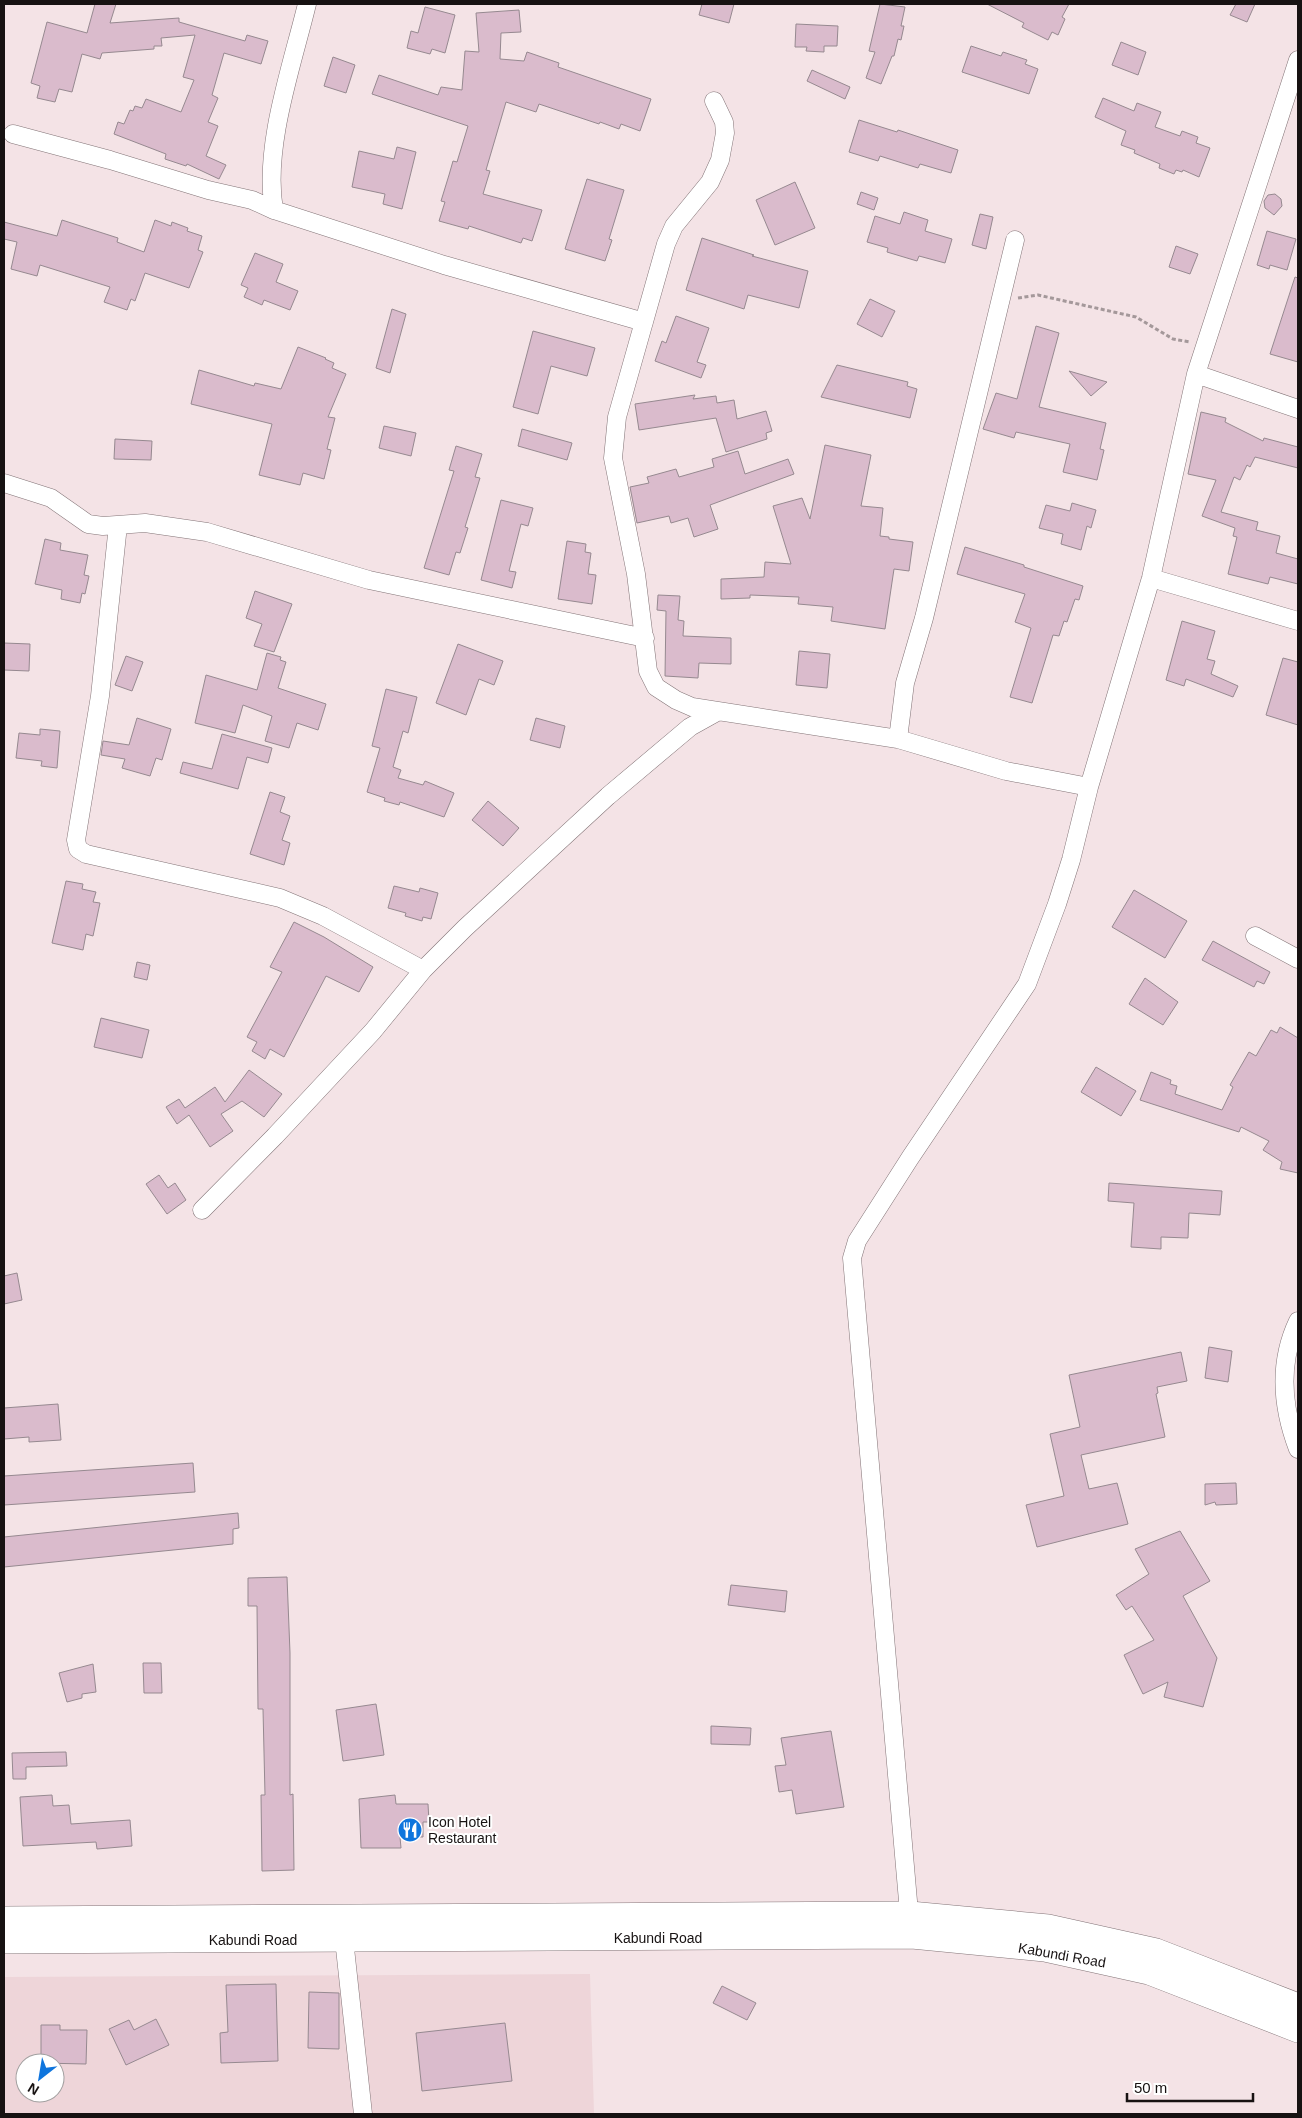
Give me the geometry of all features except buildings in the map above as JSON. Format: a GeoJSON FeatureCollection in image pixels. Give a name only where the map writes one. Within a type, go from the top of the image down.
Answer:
{"type":"FeatureCollection","features":[{"type":"Feature","properties":{"kind":"street"},"geometry":{"type":"LineString","coordinates":[[274,210],[270,186],[272,163],[280,117],[308,4]]}},
{"type":"Feature","properties":{"kind":"street"},"geometry":{"type":"LineString","coordinates":[[911,1925],[852,1258],[857,1241],[904,1166],[1027,984],[1071,860],[1089,787],[1151,578],[1196,374],[1298,62]]}},
{"type":"Feature","properties":{"kind":"street"},"geometry":{"type":"LineString","coordinates":[[714,101],[724,122],[725,133],[720,160],[710,182],[674,226],[666,244],[617,417],[613,458],[636,574],[648,671],[656,687],[676,700],[717,712],[798,722],[898,740],[1006,771],[1089,787]]}},
{"type":"Feature","properties":{"kind":"street"},"geometry":{"type":"LineString","coordinates":[[13,134],[110,160],[208,190],[252,200],[274,210],[444,265],[644,322]]}},
{"type":"Feature","properties":{"kind":"street"},"geometry":{"type":"LineString","coordinates":[[898,740],[905,682],[924,618],[1015,240]]}},
{"type":"Feature","properties":{"kind":"street"},"geometry":{"type":"LineString","coordinates":[[1196,374],[1298,409]]}},
{"type":"Feature","properties":{"kind":"street"},"geometry":{"type":"LineString","coordinates":[[4,482],[51,498],[88,524],[103,526],[146,523],[207,532],[369,580],[645,638]]}},
{"type":"Feature","properties":{"kind":"street"},"geometry":{"type":"LineString","coordinates":[[118,525],[109,628],[76,840],[78,849],[86,854],[280,898],[323,916],[423,970]]}},
{"type":"Feature","properties":{"kind":"street"},"geometry":{"type":"LineString","coordinates":[[1151,578],[1298,621]]}},
{"type":"Feature","properties":{"kind":"street"},"geometry":{"type":"LineString","coordinates":[[202,1210],[275,1136],[373,1031],[423,970],[526,870],[608,796],[690,727],[717,712]]}},
{"type":"Feature","properties":{"kind":"street"},"geometry":{"type":"LineString","coordinates":[[1255,936],[1298,959]]}},
{"type":"Feature","properties":{"kind":"street"},"geometry":{"type":"LineString","coordinates":[[1298,1321],[1292,1334],[1282,1379],[1291,1431],[1298,1449]]}},
{"type":"Feature","properties":{"kind":"street","name":"Kabundi Road"},"geometry":{"type":"LineString","coordinates":[[4,1919],[1048,1927],[1156,1951],[1298,2006]]}},
{"type":"Feature","properties":{"kind":"street","name":"Kabundi Road"},"geometry":{"type":"LineString","coordinates":[[4,1941],[344,1939],[911,1925],[1045,1949],[1149,1972],[1298,2030]]}},
{"type":"Feature","properties":{"kind":"street"},"geometry":{"type":"LineString","coordinates":[[344,1939],[364,2114]]}},
{"type":"Feature","properties":{"kind":"path"},"geometry":{"type":"LineString","coordinates":[[1000,301],[1038,294],[1079,303],[1136,317],[1173,339],[1205,346]]}},
{"type":"Feature","properties":{"kind":"shaded area"},"geometry":{"type":"Polygon","coordinates":[[[590,1974],[594,2114],[4,2114],[4,1977],[590,1974]]]}},
{"type":"Feature","properties":{"kind":"place","name":"Icon Hotel Restaurant"},"geometry":{"type":"Point","coordinates":[410,1830]}}]}
